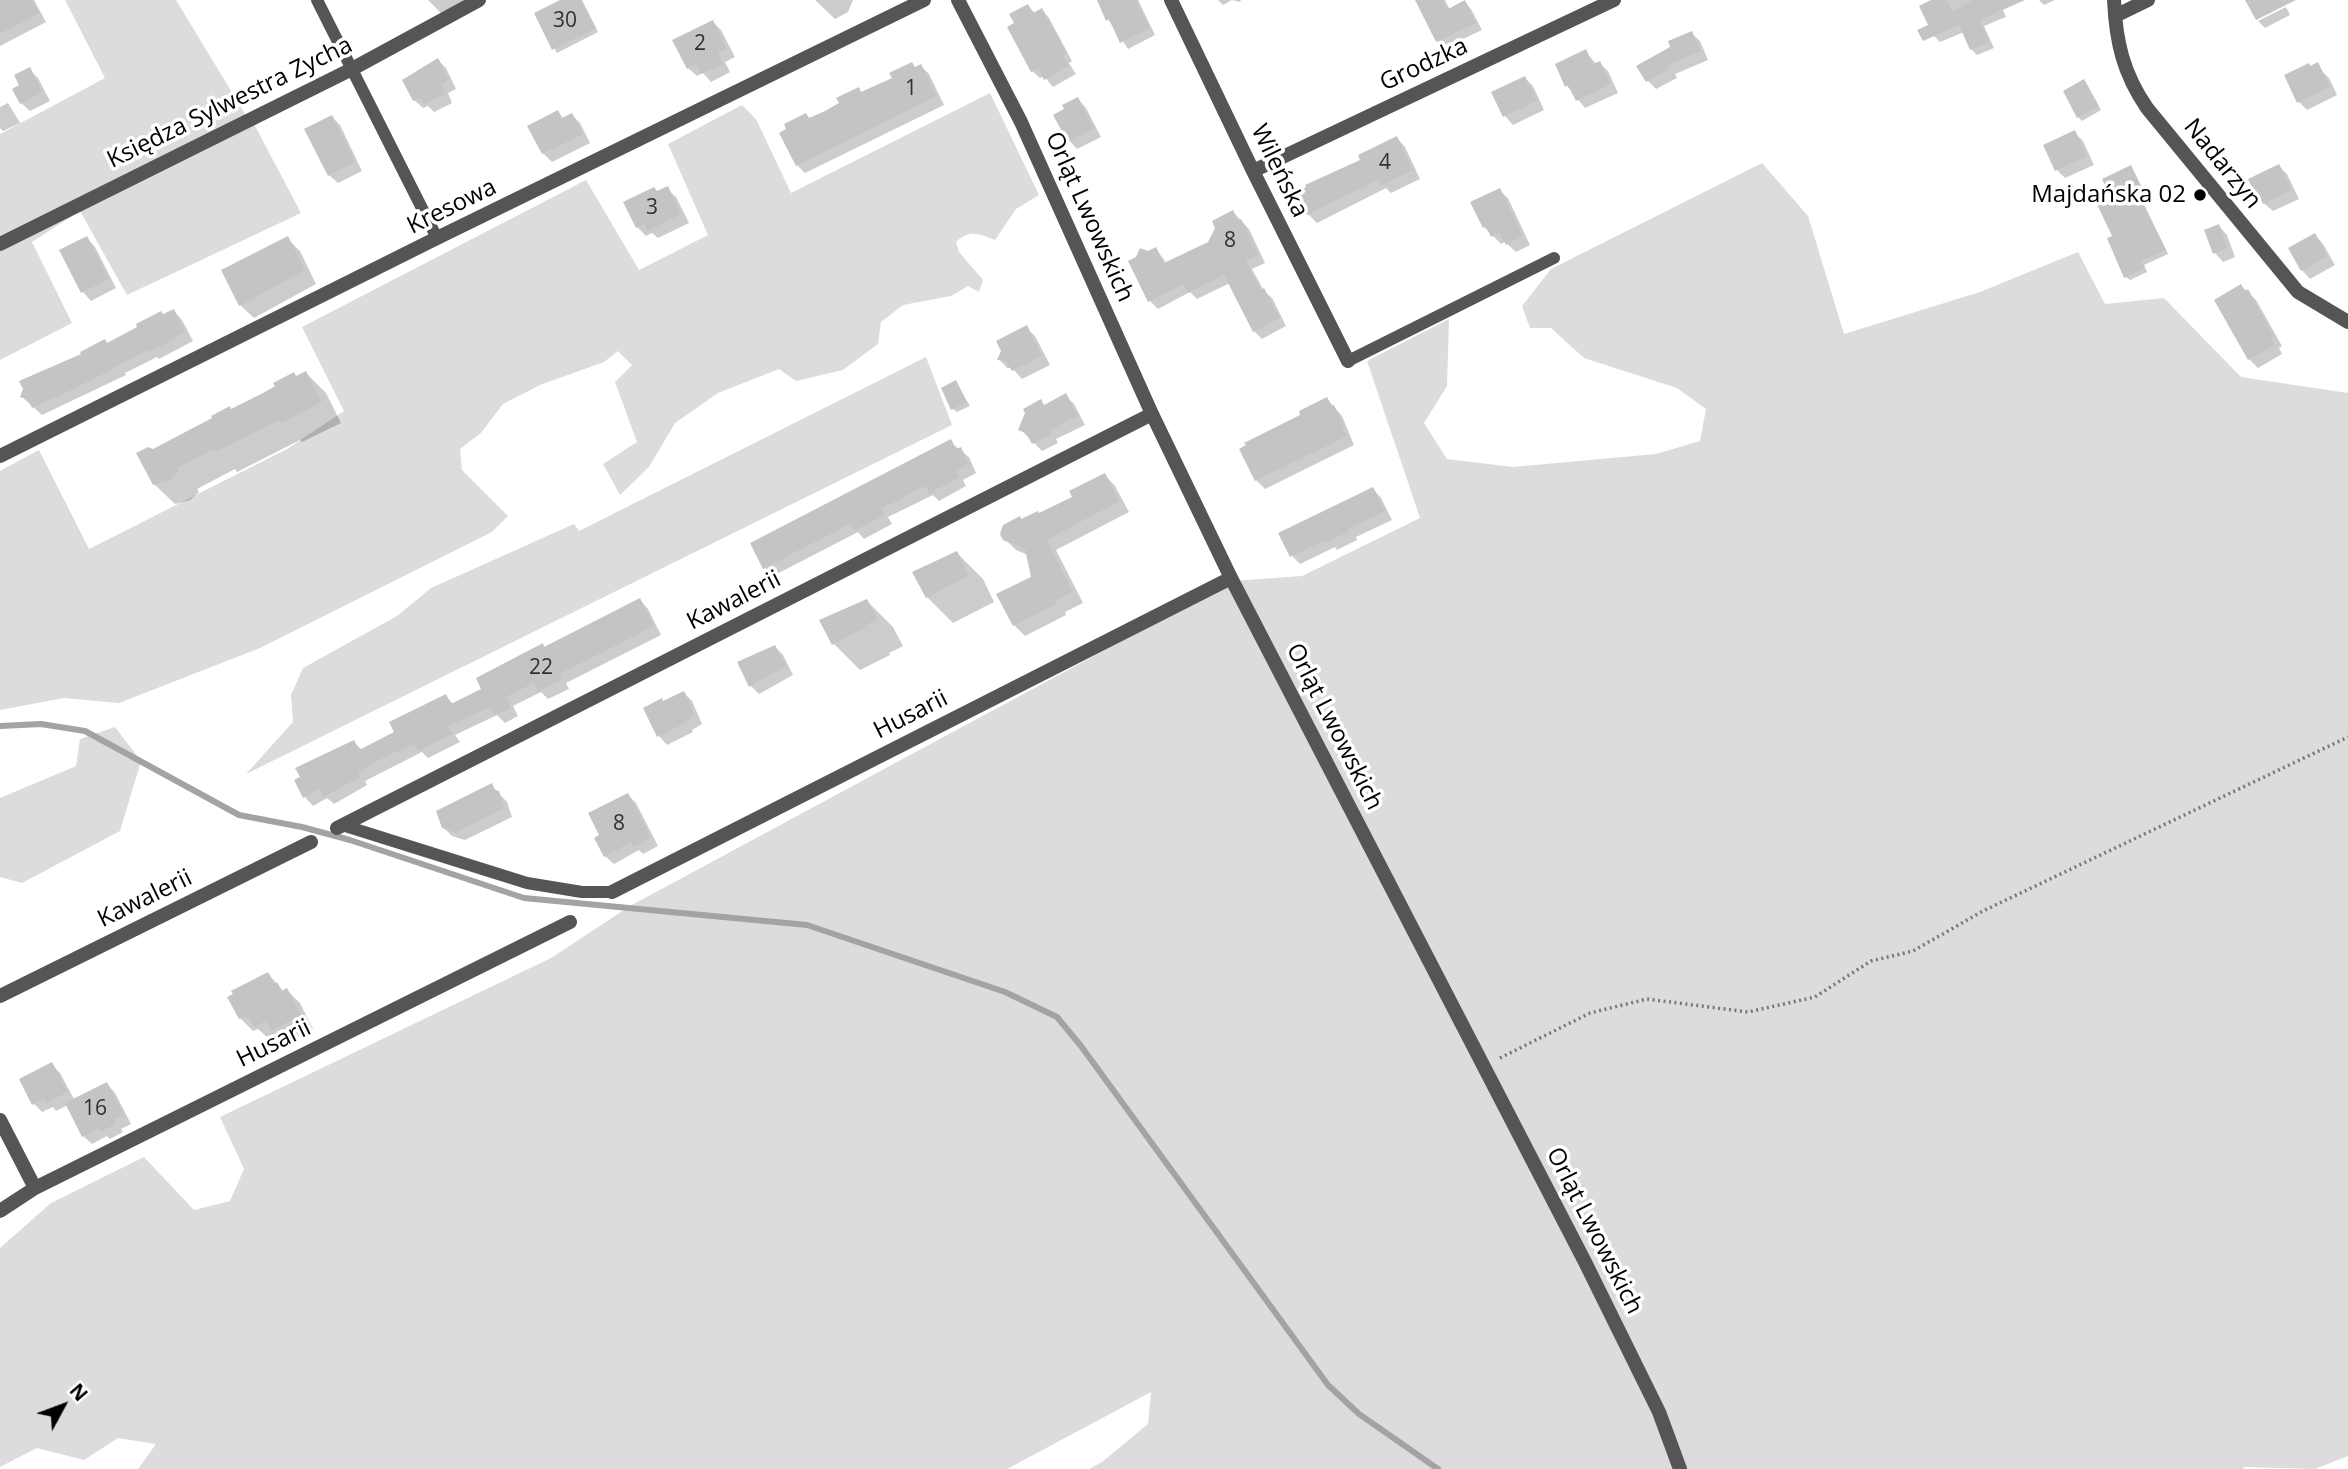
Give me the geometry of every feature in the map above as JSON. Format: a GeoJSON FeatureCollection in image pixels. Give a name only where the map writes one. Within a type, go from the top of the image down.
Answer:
{"type":"FeatureCollection","features":[{"type":"Feature","properties":{"kind":"street","name":"Księdza Sylwestra Zycha"},"geometry":{"type":"LineString","coordinates":[[0,244],[352,69],[479,0]]}},
{"type":"Feature","properties":{"kind":"street","name":"Kresowa"},"geometry":{"type":"LineString","coordinates":[[0,456],[924,0]]}},
{"type":"Feature","properties":{"kind":"street","name":"Orląt Lwowskich"},"geometry":{"type":"LineString","coordinates":[[958,0],[1021,122],[1152,414],[1231,578],[1659,1412],[1680,1469]]}},
{"type":"Feature","properties":{"kind":"street","name":"Wileńska"},"geometry":{"type":"LineString","coordinates":[[1171,0],[1348,361]]}},
{"type":"Feature","properties":{"kind":"street","name":"Grodzka"},"geometry":{"type":"LineString","coordinates":[[1253,171],[1614,0]]}},
{"type":"Feature","properties":{"kind":"street","name":"Nadarzyn"},"geometry":{"type":"LineString","coordinates":[[2114,0],[2123,64],[2134,89],[2147,108],[2298,292],[2348,322]]}},
{"type":"Feature","properties":{"kind":"street"},"geometry":{"type":"LineString","coordinates":[[2115,16],[2148,0]]}},
{"type":"Feature","properties":{"kind":"street","name":"Kawalerii"},"geometry":{"type":"LineString","coordinates":[[339,826],[1152,414]]}},
{"type":"Feature","properties":{"kind":"street","name":"Husarii"},"geometry":{"type":"LineString","coordinates":[[612,892],[1231,578]]}},
{"type":"Feature","properties":{"kind":"street","name":"Kawalerii"},"geometry":{"type":"LineString","coordinates":[[0,996],[311,842]]}},
{"type":"Feature","properties":{"kind":"street","name":"Husarii"},"geometry":{"type":"LineString","coordinates":[[0,1211],[35,1188],[570,922]]}},
{"type":"Feature","properties":{"kind":"street"},"geometry":{"type":"LineString","coordinates":[[0,1120],[35,1188]]}},
{"type":"Feature","properties":{"kind":"lane"},"geometry":{"type":"LineString","coordinates":[[317,0],[437,238]]}},
{"type":"Feature","properties":{"kind":"lane"},"geometry":{"type":"LineString","coordinates":[[1348,361],[1554,258]]}},
{"type":"Feature","properties":{"kind":"lane"},"geometry":{"type":"LineString","coordinates":[[339,826],[527,883],[582,892],[612,892]]}},
{"type":"Feature","properties":{"kind":"path"},"geometry":{"type":"LineString","coordinates":[[1484,1067],[1590,1013],[1647,999],[1748,1012],[1815,997],[1871,961],[1913,951],[1983,911],[2348,737]]}},
{"type":"Feature","properties":{"kind":"shaded area"},"geometry":{"type":"Polygon","coordinates":[[[65,0],[176,0],[248,119],[254,124],[301,213],[127,295],[80,211],[32,242],[72,323],[0,360],[0,134],[105,78],[65,0]]]}},
{"type":"Feature","properties":{"kind":"shaded area"},"geometry":{"type":"Polygon","coordinates":[[[990,93],[1039,195],[1016,209],[995,240],[970,234],[956,242],[959,252],[983,280],[979,292],[968,286],[951,296],[903,305],[881,322],[878,344],[843,370],[796,381],[779,369],[718,393],[675,423],[649,467],[620,495],[603,464],[637,442],[615,382],[632,365],[618,351],[604,362],[540,385],[503,404],[481,433],[460,449],[462,470],[508,516],[492,532],[260,648],[119,703],[64,698],[0,710],[0,471],[39,450],[89,549],[287,449],[344,411],[302,327],[586,180],[639,270],[708,235],[668,144],[742,105],[756,119],[791,193],[990,93]]]}},
{"type":"Feature","properties":{"kind":"shaded area"},"geometry":{"type":"Polygon","coordinates":[[[1762,163],[1808,216],[1844,334],[1980,292],[2078,252],[2105,304],[2164,298],[2241,377],[2348,393],[2348,1456],[2315,1469],[1089,1469],[1102,1462],[1148,1424],[1151,1392],[1007,1469],[138,1469],[156,1444],[118,1438],[84,1460],[37,1448],[0,1467],[0,1248],[51,1203],[144,1157],[194,1210],[230,1201],[244,1169],[220,1117],[551,958],[630,906],[1233,581],[1302,576],[1420,518],[1367,361],[1449,319],[1447,386],[1424,423],[1447,459],[1513,467],[1656,454],[1700,441],[1706,409],[1677,388],[1584,358],[1551,328],[1530,328],[1522,306],[1551,269],[1762,163]]]}},
{"type":"Feature","properties":{"kind":"shaded area"},"geometry":{"type":"Polygon","coordinates":[[[926,357],[952,425],[246,774],[293,722],[291,695],[303,668],[397,616],[431,588],[574,524],[579,531],[926,357]]]}},
{"type":"Feature","properties":{"kind":"shaded area"},"geometry":{"type":"Polygon","coordinates":[[[115,727],[141,761],[120,831],[22,883],[0,877],[0,798],[76,766],[80,739],[115,727]]]}},
{"type":"Feature","properties":{"kind":"building"},"geometry":{"type":"Polygon","coordinates":[[[0,0],[32,0],[39,13],[0,34],[0,0]]]}},
{"type":"Feature","properties":{"kind":"building"},"geometry":{"type":"Polygon","coordinates":[[[560,0],[581,0],[596,28],[552,50],[534,13],[560,0]]]}},
{"type":"Feature","properties":{"kind":"building"},"geometry":{"type":"Polygon","coordinates":[[[1097,0],[1139,0],[1137,1],[1150,28],[1120,43],[1097,0]]]}},
{"type":"Feature","properties":{"kind":"building"},"geometry":{"type":"Polygon","coordinates":[[[1415,0],[1443,0],[1448,9],[1465,0],[1476,23],[1436,42],[1415,0]]]}},
{"type":"Feature","properties":{"kind":"building"},"geometry":{"type":"Polygon","coordinates":[[[1931,0],[1947,0],[1952,12],[1973,0],[2025,0],[1980,20],[1989,42],[1970,50],[1959,25],[1923,41],[1917,30],[1928,25],[1919,6],[1931,0]]]}},
{"type":"Feature","properties":{"kind":"building"},"geometry":{"type":"Polygon","coordinates":[[[2245,0],[2296,0],[2256,20],[2245,0]]]}},
{"type":"Feature","properties":{"kind":"building"},"geometry":{"type":"Polygon","coordinates":[[[1028,4],[1033,13],[1042,8],[1066,53],[1063,55],[1069,66],[1044,80],[1038,68],[1031,72],[1007,27],[1014,23],[1009,14],[1028,4]]]}},
{"type":"Feature","properties":{"kind":"building"},"geometry":{"type":"Polygon","coordinates":[[[713,20],[727,49],[718,53],[723,64],[701,74],[696,64],[687,69],[672,40],[713,20]]]}},
{"type":"Feature","properties":{"kind":"building"},"geometry":{"type":"Polygon","coordinates":[[[1692,31],[1701,51],[1668,65],[1670,69],[1646,82],[1636,66],[1670,47],[1668,41],[1692,31]]]}},
{"type":"Feature","properties":{"kind":"building"},"geometry":{"type":"Polygon","coordinates":[[[1586,49],[1593,64],[1600,61],[1611,84],[1576,101],[1568,85],[1565,87],[1555,64],[1586,49]]]}},
{"type":"Feature","properties":{"kind":"building"},"geometry":{"type":"Polygon","coordinates":[[[438,58],[449,80],[441,85],[445,94],[424,105],[421,98],[413,101],[402,80],[438,58]]]}},
{"type":"Feature","properties":{"kind":"building"},"geometry":{"type":"Polygon","coordinates":[[[912,62],[915,67],[921,64],[937,96],[796,166],[779,133],[786,129],[784,124],[806,113],[809,118],[825,111],[839,103],[836,98],[859,87],[861,92],[892,78],[889,73],[912,62]]]}},
{"type":"Feature","properties":{"kind":"building"},"geometry":{"type":"Polygon","coordinates":[[[2318,62],[2330,87],[2297,103],[2284,75],[2309,63],[2310,66],[2318,62]]]}},
{"type":"Feature","properties":{"kind":"building"},"geometry":{"type":"Polygon","coordinates":[[[30,67],[42,92],[20,104],[12,89],[19,85],[14,75],[30,67]]]}},
{"type":"Feature","properties":{"kind":"building"},"geometry":{"type":"Polygon","coordinates":[[[1525,76],[1537,101],[1503,117],[1491,92],[1525,76]]]}},
{"type":"Feature","properties":{"kind":"building"},"geometry":{"type":"Polygon","coordinates":[[[2084,79],[2099,106],[2077,118],[2063,91],[2084,79]]]}},
{"type":"Feature","properties":{"kind":"building"},"geometry":{"type":"Polygon","coordinates":[[[1078,97],[1094,128],[1068,142],[1053,115],[1064,109],[1062,105],[1078,97]]]}},
{"type":"Feature","properties":{"kind":"building"},"geometry":{"type":"Polygon","coordinates":[[[558,110],[562,118],[572,113],[583,134],[542,154],[527,126],[558,110]]]}},
{"type":"Feature","properties":{"kind":"building"},"geometry":{"type":"Polygon","coordinates":[[[332,115],[355,162],[328,176],[304,129],[332,115]]]}},
{"type":"Feature","properties":{"kind":"building"},"geometry":{"type":"Polygon","coordinates":[[[2075,130],[2087,156],[2055,171],[2043,145],[2075,130]]]}},
{"type":"Feature","properties":{"kind":"building"},"geometry":{"type":"Polygon","coordinates":[[[1397,136],[1413,170],[1381,186],[1378,180],[1307,215],[1296,192],[1306,187],[1305,185],[1360,160],[1358,155],[1397,136]]]}},
{"type":"Feature","properties":{"kind":"building"},"geometry":{"type":"Polygon","coordinates":[[[2279,164],[2292,190],[2263,204],[2261,198],[2258,200],[2248,179],[2279,164]]]}},
{"type":"Feature","properties":{"kind":"building"},"geometry":{"type":"Polygon","coordinates":[[[2131,165],[2146,196],[2140,198],[2166,250],[2141,261],[2145,268],[2124,278],[2107,238],[2112,236],[2093,196],[2107,190],[2102,179],[2131,165]]]}},
{"type":"Feature","properties":{"kind":"building"},"geometry":{"type":"Polygon","coordinates":[[[668,186],[681,214],[648,231],[644,224],[636,228],[623,202],[654,187],[657,191],[668,186]]]}},
{"type":"Feature","properties":{"kind":"building"},"geometry":{"type":"Polygon","coordinates":[[[1500,188],[1523,236],[1506,245],[1500,233],[1491,237],[1486,226],[1483,228],[1470,202],[1500,188]]]}},
{"type":"Feature","properties":{"kind":"building"},"geometry":{"type":"Polygon","coordinates":[[[1233,210],[1238,220],[1241,219],[1259,255],[1246,261],[1280,318],[1253,332],[1224,275],[1188,293],[1184,284],[1148,302],[1128,261],[1136,257],[1140,248],[1148,251],[1156,247],[1164,263],[1208,242],[1215,228],[1212,221],[1233,210]]]}},
{"type":"Feature","properties":{"kind":"building"},"geometry":{"type":"Polygon","coordinates":[[[2219,224],[2228,248],[2213,254],[2204,230],[2219,224]]]}},
{"type":"Feature","properties":{"kind":"building"},"geometry":{"type":"Polygon","coordinates":[[[2315,233],[2328,256],[2301,271],[2288,248],[2315,233]]]}},
{"type":"Feature","properties":{"kind":"building"},"geometry":{"type":"Polygon","coordinates":[[[87,236],[109,279],[81,293],[59,250],[87,236]]]}},
{"type":"Feature","properties":{"kind":"building"},"geometry":{"type":"Polygon","coordinates":[[[288,236],[305,270],[239,306],[221,270],[288,236]]]}},
{"type":"Feature","properties":{"kind":"building"},"geometry":{"type":"Polygon","coordinates":[[[2241,284],[2245,291],[2248,289],[2274,337],[2272,339],[2275,345],[2248,360],[2214,300],[2241,284]]]}},
{"type":"Feature","properties":{"kind":"building"},"geometry":{"type":"Polygon","coordinates":[[[174,309],[185,332],[174,337],[175,339],[32,408],[28,399],[20,397],[23,389],[19,381],[81,354],[80,352],[105,339],[107,343],[161,311],[163,314],[174,309]]]}},
{"type":"Feature","properties":{"kind":"building"},"geometry":{"type":"Polygon","coordinates":[[[1027,325],[1042,356],[1012,371],[1006,361],[997,360],[1001,351],[996,341],[1027,325]]]}},
{"type":"Feature","properties":{"kind":"building"},"geometry":{"type":"Polygon","coordinates":[[[306,371],[322,402],[216,452],[214,449],[178,468],[179,471],[170,480],[153,485],[136,453],[148,447],[153,449],[230,406],[231,409],[265,392],[275,386],[273,383],[294,372],[296,376],[306,371]]]}},
{"type":"Feature","properties":{"kind":"building"},"geometry":{"type":"Polygon","coordinates":[[[956,380],[967,402],[951,410],[941,388],[956,380]]]}},
{"type":"Feature","properties":{"kind":"building"},"geometry":{"type":"Polygon","coordinates":[[[1066,393],[1078,416],[1049,430],[1051,434],[1032,444],[1026,433],[1018,430],[1025,413],[1023,409],[1041,399],[1044,405],[1066,393]]]}},
{"type":"Feature","properties":{"kind":"building"},"geometry":{"type":"Polygon","coordinates":[[[1327,397],[1332,406],[1334,405],[1347,436],[1255,481],[1239,449],[1246,445],[1244,443],[1300,415],[1299,411],[1327,397]]]}},
{"type":"Feature","properties":{"kind":"building"},"geometry":{"type":"Polygon","coordinates":[[[951,439],[956,449],[961,447],[969,464],[956,471],[959,477],[929,494],[925,486],[881,509],[885,515],[854,531],[850,524],[763,569],[750,543],[951,439]]]}},
{"type":"Feature","properties":{"kind":"building"},"geometry":{"type":"Polygon","coordinates":[[[1105,473],[1119,501],[1047,540],[1073,592],[1055,601],[1057,604],[1013,626],[996,594],[1031,577],[1025,549],[1003,540],[1000,534],[1003,525],[1020,516],[1021,519],[1038,511],[1039,513],[1072,497],[1069,491],[1105,473]]]}},
{"type":"Feature","properties":{"kind":"building"},"geometry":{"type":"Polygon","coordinates":[[[1373,487],[1385,511],[1348,529],[1350,531],[1290,557],[1278,533],[1373,487]]]}},
{"type":"Feature","properties":{"kind":"building"},"geometry":{"type":"Polygon","coordinates":[[[957,551],[969,576],[926,598],[912,572],[957,551]]]}},
{"type":"Feature","properties":{"kind":"building"},"geometry":{"type":"Polygon","coordinates":[[[640,598],[654,626],[559,674],[562,680],[538,691],[534,683],[506,697],[511,708],[495,715],[490,707],[448,726],[452,734],[418,751],[414,744],[397,753],[396,751],[358,772],[360,777],[324,797],[320,789],[303,798],[294,780],[300,777],[295,768],[354,740],[359,750],[394,732],[389,722],[446,694],[451,704],[481,689],[476,678],[640,598]]]}},
{"type":"Feature","properties":{"kind":"building"},"geometry":{"type":"Polygon","coordinates":[[[867,599],[878,619],[832,645],[819,620],[867,599]]]}},
{"type":"Feature","properties":{"kind":"building"},"geometry":{"type":"Polygon","coordinates":[[[775,645],[786,666],[749,687],[737,662],[775,645]]]}},
{"type":"Feature","properties":{"kind":"building"},"geometry":{"type":"Polygon","coordinates":[[[684,691],[695,715],[685,721],[686,723],[657,737],[643,708],[684,691]]]}},
{"type":"Feature","properties":{"kind":"building"},"geometry":{"type":"Polygon","coordinates":[[[492,783],[495,790],[499,791],[504,808],[456,833],[442,828],[436,811],[492,783]]]}},
{"type":"Feature","properties":{"kind":"building"},"geometry":{"type":"Polygon","coordinates":[[[628,793],[651,837],[633,847],[631,842],[604,857],[594,838],[599,835],[588,813],[628,793]]]}},
{"type":"Feature","properties":{"kind":"building"},"geometry":{"type":"Polygon","coordinates":[[[268,972],[282,991],[287,988],[301,1015],[271,1031],[266,1021],[254,1027],[249,1018],[246,1019],[245,1016],[239,1019],[227,997],[233,994],[231,991],[268,972]]]}},
{"type":"Feature","properties":{"kind":"building"},"geometry":{"type":"Polygon","coordinates":[[[52,1062],[68,1092],[46,1103],[44,1099],[32,1105],[19,1079],[52,1062]]]}},
{"type":"Feature","properties":{"kind":"building"},"geometry":{"type":"Polygon","coordinates":[[[107,1082],[124,1115],[114,1120],[116,1124],[100,1132],[99,1128],[82,1137],[65,1103],[107,1082]]]}},
{"type":"Feature","properties":{"kind":"waterway"},"geometry":{"type":"LineString","coordinates":[[0,726],[41,724],[85,731],[239,815],[302,827],[350,840],[524,898],[807,925],[1005,992],[1057,1017],[1081,1046],[1328,1385],[1359,1414],[1438,1469]]}},
{"type":"Feature","properties":{"kind":"place","name":"Majdańska 02"},"geometry":{"type":"Point","coordinates":[2200,195]}}]}
